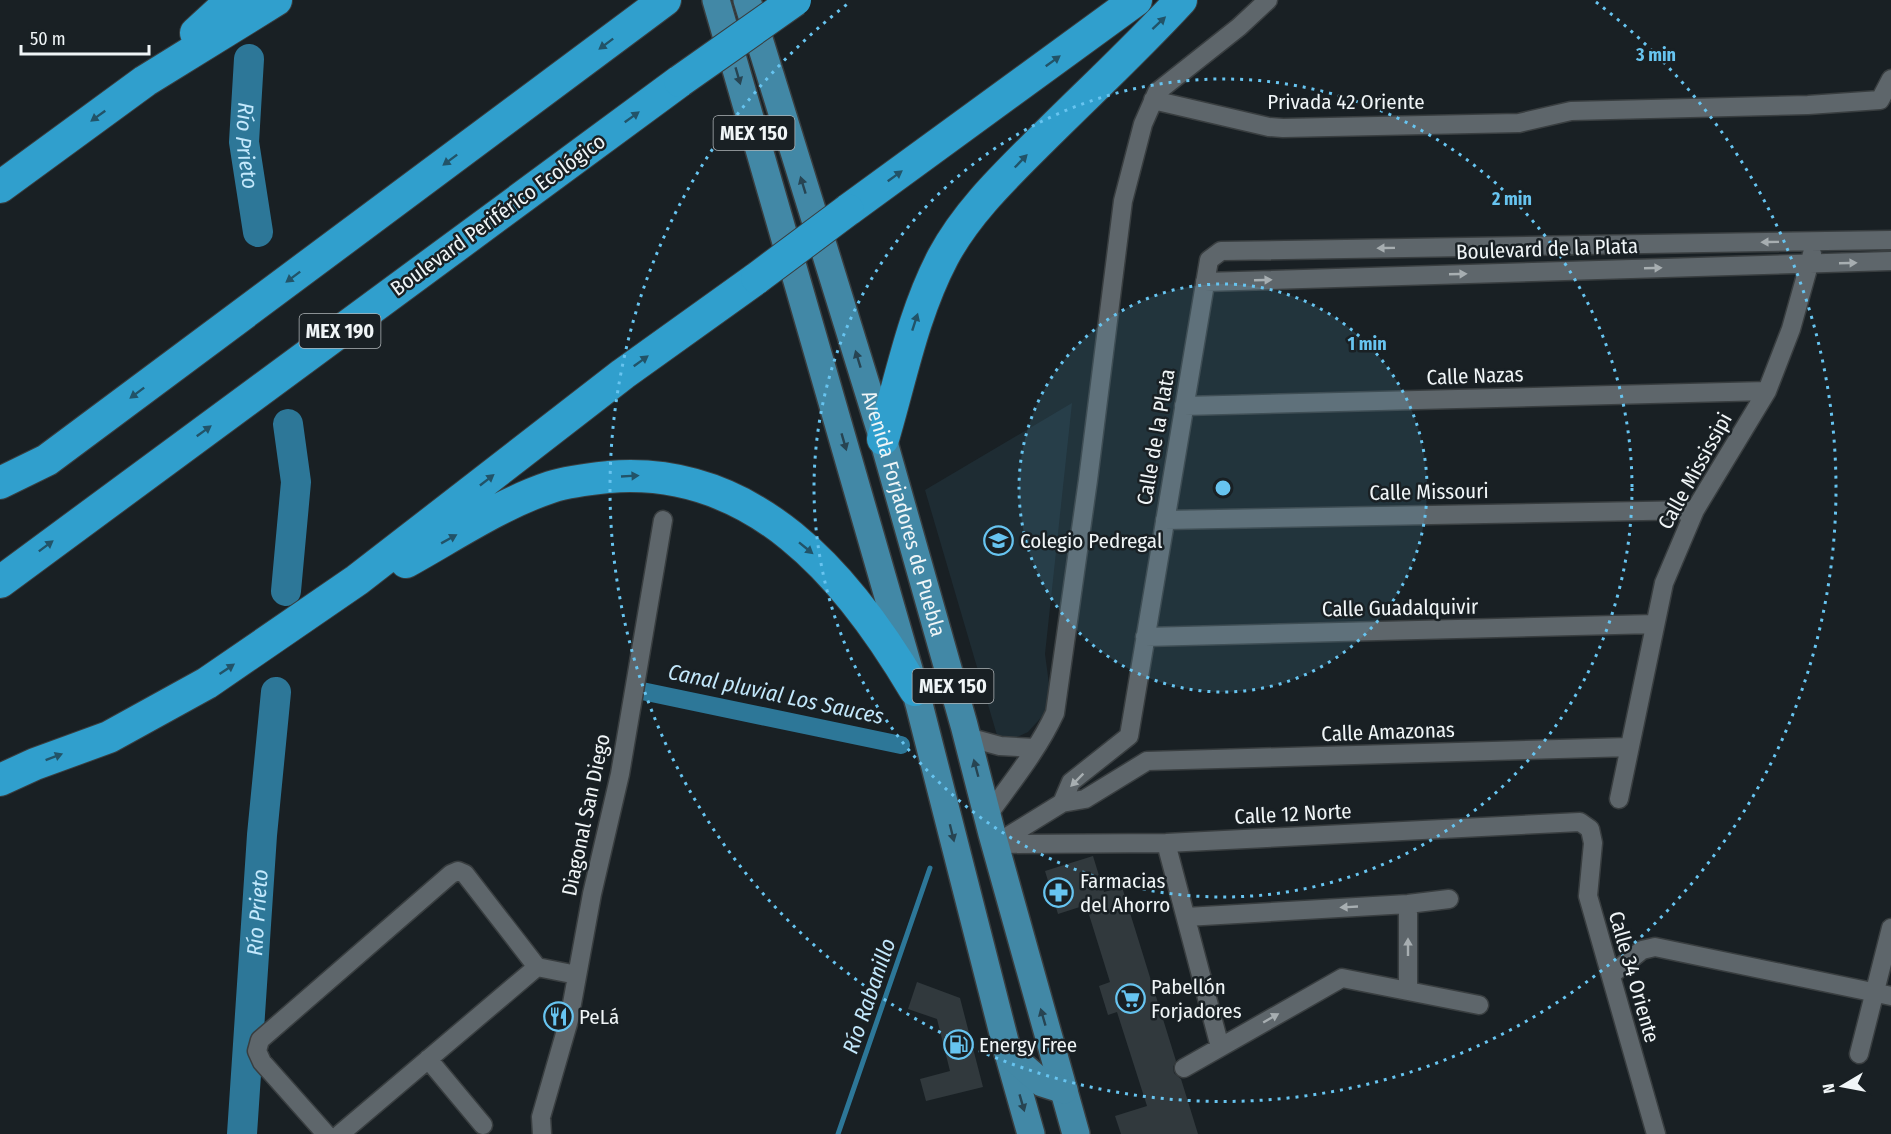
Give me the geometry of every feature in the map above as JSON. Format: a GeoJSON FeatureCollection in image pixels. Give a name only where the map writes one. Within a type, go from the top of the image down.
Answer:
{"type":"FeatureCollection","features":[{"type":"Feature","properties":{"kind":"highway"},"geometry":{"type":"LineString","coordinates":[[145,81],[232,0]]}},
{"type":"Feature","properties":{"kind":"highway"},"geometry":{"type":"LineString","coordinates":[[0,187],[145,81],[276,0]]}},
{"type":"Feature","properties":{"kind":"highway","name":"Boulevard Periférico Ecológico"},"geometry":{"type":"LineString","coordinates":[[0,582],[680,81],[795,0]]}},
{"type":"Feature","properties":{"kind":"highway"},"geometry":{"type":"LineString","coordinates":[[0,780],[109,736],[207,683],[357,580],[623,374],[1136,0]]}},
{"type":"Feature","properties":{"kind":"highway"},"geometry":{"type":"LineString","coordinates":[[883,439],[922,301],[958,231],[975,208],[1027,154],[1181,0]]}},
{"type":"Feature","properties":{"kind":"highway"},"geometry":{"type":"LineString","coordinates":[[0,483],[47,460],[659,4]]}},
{"type":"Feature","properties":{"kind":"highway"},"geometry":{"type":"LineString","coordinates":[[357,580],[400,565],[503,508],[552,487],[617,476],[642,475],[670,479],[716,491],[743,504],[780,525],[807,548],[835,577],[873,625],[915,690]]}},
{"type":"Feature","properties":{"kind":"main road","name":"Avenida Forjadores de Puebla"},"geometry":{"type":"LineString","coordinates":[[716,0],[915,690],[1031,1134]]}},
{"type":"Feature","properties":{"kind":"main road","name":"Avenida Forjadores de Puebla"},"geometry":{"type":"LineString","coordinates":[[747,0],[883,439],[968,737],[1076,1134]]}},
{"type":"Feature","properties":{"kind":"main road"},"geometry":{"type":"LineString","coordinates":[[1008,1053],[1042,1083],[1064,1090]]}},
{"type":"Feature","properties":{"kind":"street"},"geometry":{"type":"LineString","coordinates":[[988,815],[1048,729],[1055,713],[1088,480],[1123,201],[1143,124],[1157,92],[1239,27],[1268,0]]}},
{"type":"Feature","properties":{"kind":"street","name":"Privada 42 Oriente"},"geometry":{"type":"LineString","coordinates":[[1153,100],[1269,127],[1283,128],[1519,123],[1571,111],[1808,105],[1843,108],[1880,100],[1891,79]]}},
{"type":"Feature","properties":{"kind":"street","name":"Boulevard de la Plata"},"geometry":{"type":"LineString","coordinates":[[1214,255],[1221,251],[1891,240]]}},
{"type":"Feature","properties":{"kind":"street","name":"Calle Mississipi"},"geometry":{"type":"LineString","coordinates":[[1619,799],[1664,583],[1695,510],[1767,390],[1791,330],[1816,241]]}},
{"type":"Feature","properties":{"kind":"street","name":"Calle de la Plata"},"geometry":{"type":"LineString","coordinates":[[1129,736],[1205,282],[1209,260],[1214,255]]}},
{"type":"Feature","properties":{"kind":"street","name":"Boulevard de la Plata"},"geometry":{"type":"LineString","coordinates":[[1205,282],[1891,261]]}},
{"type":"Feature","properties":{"kind":"street","name":"Calle Nazas"},"geometry":{"type":"LineString","coordinates":[[1184,406],[1767,390]]}},
{"type":"Feature","properties":{"kind":"street","name":"Calle Missouri"},"geometry":{"type":"LineString","coordinates":[[1165,520],[1695,510]]}},
{"type":"Feature","properties":{"kind":"street","name":"Diagonal San Diego"},"geometry":{"type":"LineString","coordinates":[[529,1134],[542,1125],[569,1020],[592,894],[620,774],[663,520]]}},
{"type":"Feature","properties":{"kind":"street","name":"Calle Guadalquivir"},"geometry":{"type":"LineString","coordinates":[[1145,637],[1655,624]]}},
{"type":"Feature","properties":{"kind":"street"},"geometry":{"type":"LineString","coordinates":[[996,844],[1062,803],[1085,799],[1147,761],[1129,736],[1071,782],[1062,803]]}},
{"type":"Feature","properties":{"kind":"street"},"geometry":{"type":"LineString","coordinates":[[968,737],[1000,746],[1035,748]]}},
{"type":"Feature","properties":{"kind":"street","name":"Calle Amazonas"},"geometry":{"type":"LineString","coordinates":[[1147,761],[1630,747]]}},
{"type":"Feature","properties":{"kind":"street","name":"Calle 12 Norte"},"geometry":{"type":"LineString","coordinates":[[996,844],[1166,843],[1580,822],[1590,829]]}},
{"type":"Feature","properties":{"kind":"street","name":"Calle 34 Oriente"},"geometry":{"type":"LineString","coordinates":[[1590,829],[1593,843],[1588,896],[1656,1134]]}},
{"type":"Feature","properties":{"kind":"street"},"geometry":{"type":"LineString","coordinates":[[1166,843],[1220,1047]]}},
{"type":"Feature","properties":{"kind":"street"},"geometry":{"type":"LineString","coordinates":[[326,1134],[261,1062],[257,1051],[260,1040],[451,874],[458,871],[465,874],[537,967],[577,975]]}},
{"type":"Feature","properties":{"kind":"street"},"geometry":{"type":"LineString","coordinates":[[1186,917],[1408,904],[1449,899]]}},
{"type":"Feature","properties":{"kind":"street"},"geometry":{"type":"LineString","coordinates":[[1408,904],[1408,991]]}},
{"type":"Feature","properties":{"kind":"street"},"geometry":{"type":"LineString","coordinates":[[1859,1054],[1882,994],[1891,928]]}},
{"type":"Feature","properties":{"kind":"street"},"geometry":{"type":"LineString","coordinates":[[1611,975],[1642,950],[1655,947],[1882,994]]}},
{"type":"Feature","properties":{"kind":"street"},"geometry":{"type":"LineString","coordinates":[[340,1134],[537,967]]}},
{"type":"Feature","properties":{"kind":"street"},"geometry":{"type":"LineString","coordinates":[[1184,1068],[1341,978],[1479,1005]]}},
{"type":"Feature","properties":{"kind":"street"},"geometry":{"type":"LineString","coordinates":[[428,1059],[483,1125]]}},
{"type":"Feature","properties":{"kind":"shaded area","name":"Colegio Pedregal"},"geometry":{"type":"Polygon","coordinates":[[[1072,403],[1045,654],[1051,699],[1047,711],[1028,732],[999,742],[925,490],[1072,403]]]}},
{"type":"Feature","properties":{"kind":"building","name":"Pabellón Forjadores"},"geometry":{"type":"Polygon","coordinates":[[[1093,856],[1104,892],[1122,887],[1176,1061],[1173,1067],[1174,1073],[1181,1079],[1198,1134],[1121,1134],[1115,1116],[1147,1106],[1117,1012],[1108,1015],[1099,986],[1110,982],[1086,905],[1058,914],[1045,871],[1093,856]]]}},
{"type":"Feature","properties":{"kind":"building","name":"Energy Free"},"geometry":{"type":"Polygon","coordinates":[[[917,982],[960,998],[983,1087],[926,1101],[920,1079],[950,1071],[937,1019],[908,1009],[917,982]]]}},
{"type":"Feature","properties":{"kind":"waterway","name":"Río Prieto"},"geometry":{"type":"LineString","coordinates":[[249,59],[244,142],[258,232]]}},
{"type":"Feature","properties":{"kind":"waterway","name":"Río Prieto"},"geometry":{"type":"LineString","coordinates":[[286,591],[296,482],[288,424]]}},
{"type":"Feature","properties":{"kind":"waterway","name":"Canal pluvial Los Sauces"},"geometry":{"type":"LineString","coordinates":[[642,691],[901,745]]}},
{"type":"Feature","properties":{"kind":"waterway","name":"Río Prieto"},"geometry":{"type":"LineString","coordinates":[[242,1134],[262,835],[276,692]]}},
{"type":"Feature","properties":{"kind":"waterway","name":"Río Rabanillo"},"geometry":{"type":"LineString","coordinates":[[838,1134],[930,868]]}},
{"type":"Feature","properties":{"kind":"place","name":"Colegio Pedregal"},"geometry":{"type":"Point","coordinates":[999,541]}},
{"type":"Feature","properties":{"kind":"place","name":"Farmacias del Ahorro"},"geometry":{"type":"Point","coordinates":[1059,893]}},
{"type":"Feature","properties":{"kind":"place","name":"Pabellón Forjadores"},"geometry":{"type":"Point","coordinates":[1130,999]}},
{"type":"Feature","properties":{"kind":"place","name":"PeLá"},"geometry":{"type":"Point","coordinates":[558,1017]}},
{"type":"Feature","properties":{"kind":"place","name":"Energy Free"},"geometry":{"type":"Point","coordinates":[958,1045]}}]}
